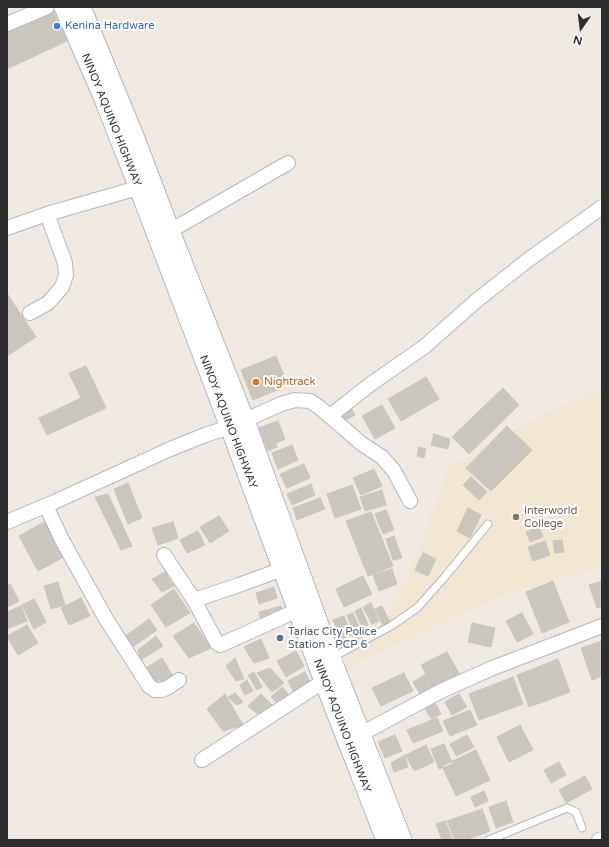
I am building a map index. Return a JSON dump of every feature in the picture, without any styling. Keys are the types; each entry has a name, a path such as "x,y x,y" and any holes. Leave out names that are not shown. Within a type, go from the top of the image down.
{"main road":[{"name":"NINOY AQUINO HIGHWAY","path":"64,7 102,94 146,186 170,231 180,277"},
{"name":"NINOY AQUINO HIGHWAY","path":"81,7 122,105 146,186 290,566 386,840"},
{"name":"NINOY AQUINO HIGHWAY","path":"290,566 298,610 325,668 361,734 402,840"}],"street":[{"path":"7,24 47,7"},
{"path":"170,231 288,163"},
{"path":"7,228 47,214 146,186"},
{"path":"330,416 372,383 424,347 476,301 528,260 602,207"},
{"path":"30,313 48,303 62,287 66,275 65,263 47,214"},
{"path":"7,522 46,506 168,450 237,424 281,404 295,400 310,401 362,444 382,457 394,471 410,501"},
{"path":"46,506 62,540 106,619 149,686 155,690 161,690 179,680"},
{"path":"164,555 194,600 217,643 220,645 298,610"},
{"path":"194,600 239,586 290,566"},
{"path":"361,734 462,681 602,626"},
{"path":"202,760 325,668"}],"lane":[{"path":"325,668 417,608 488,524"},
{"path":"489,840 567,808 576,812 582,828"}],"shaded area":[{"name":"Interworld College","path":"602,389 602,568 513,591 351,665 339,635 390,611 413,568 449,467 553,409"}],"building":[{"path":"52,8 67,41 7,69 7,28"},
{"path":"8,295 36,337 7,356 7,296"},
{"path":"276,356 288,385 253,400 241,370"},
{"path":"86,366 106,408 47,435 39,418 81,398 69,373"},
{"path":"426,377 439,399 401,421 388,399"},
{"path":"503,388 519,405 469,454 452,437"},
{"path":"349,405 355,415 343,422 336,411"},
{"path":"382,405 395,428 375,439 362,416"},
{"path":"278,421 285,439 276,443 277,447 268,451 259,428"},
{"path":"507,426 532,450 491,491 466,468"},
{"path":"434,434 450,439 448,449 431,445"},
{"path":"292,445 298,460 278,469 272,453"},
{"path":"419,447 426,449 424,458 417,456"},
{"path":"304,464 310,478 287,488 280,474"},
{"path":"374,469 382,486 361,495 353,478"},
{"path":"471,477 487,492 479,500 463,485"},
{"path":"128,483 142,518 128,524 114,489"},
{"path":"311,484 315,495 292,505 287,494"},
{"path":"352,485 361,509 335,518 327,494"},
{"path":"382,490 386,505 365,511 360,497"},
{"path":"108,494 132,546 121,550 95,497"},
{"path":"320,498 325,509 297,520 293,508"},
{"path":"468,508 481,515 470,538 457,531"},
{"path":"386,510 394,530 383,534 375,514"},
{"path":"371,512 393,566 368,576 346,521"},
{"path":"219,516 229,531 210,543 200,527"},
{"path":"44,522 64,557 38,571 19,536"},
{"path":"173,522 178,538 158,545 152,528"},
{"path":"539,527 543,537 530,542 526,532"},
{"path":"198,531 205,545 187,553 180,540"},
{"path":"394,536 402,558 393,560 386,539"},
{"path":"562,540 564,552 555,553 553,541"},
{"path":"545,541 550,555 533,561 528,547"},
{"path":"423,553 436,559 428,576 415,570"},
{"path":"392,569 397,584 379,591 373,575"},
{"path":"165,572 174,586 162,592 152,579"},
{"path":"363,576 372,594 344,607 336,589"},
{"path":"553,581 569,622 542,633 526,592"},
{"path":"602,581 602,606 597,608 589,585"},
{"path":"58,582 65,605 51,609 44,586"},
{"path":"10,584 19,601 7,607 7,585"},
{"path":"274,587 277,598 259,604 256,593"},
{"path":"174,589 190,613 166,627 151,605"},
{"path":"81,598 90,616 69,625 61,608"},
{"path":"34,599 46,622 34,629 22,605"},
{"path":"371,603 379,621 372,624 363,607"},
{"path":"21,606 27,621 7,629 7,612"},
{"path":"281,606 284,616 262,622 259,612"},
{"path":"382,606 390,622 383,625 375,609"},
{"path":"361,608 368,625 362,628 355,611"},
{"path":"353,613 361,631 354,633 347,615"},
{"path":"522,613 533,634 517,642 506,621"},
{"path":"344,616 352,635 341,639 333,620"},
{"path":"149,619 157,630 131,648 124,637"},
{"path":"194,623 211,648 189,658 173,636"},
{"path":"472,623 495,628 491,647 468,642"},
{"path":"27,625 38,643 18,655 7,636"},
{"path":"156,636 163,646 141,660 138,650"},
{"path":"261,639 269,658 254,663 244,647"},
{"path":"602,641 602,676 592,680 581,648"},
{"path":"296,651 304,666 286,677 277,661"},
{"path":"447,652 460,675 421,696 413,682 426,674 421,665"},
{"path":"162,658 174,678 163,685 160,680 156,683 146,668"},
{"path":"235,658 244,679 236,681 226,666"},
{"path":"558,659 570,692 529,707 517,675"},
{"path":"270,668 284,683 272,692 257,673"},
{"path":"254,672 262,687 257,690 248,675"},
{"path":"305,672 311,684 294,693 288,681"},
{"path":"404,673 413,691 381,706 372,688"},
{"path":"513,677 523,704 479,720 469,694"},
{"path":"247,680 253,691 245,695 240,685"},
{"path":"282,687 289,695 278,704 271,697"},
{"path":"235,693 243,702 237,705 228,697"},
{"path":"225,694 243,725 223,731 207,709"},
{"path":"261,694 275,708 261,717 248,706"},
{"path":"459,694 467,707 452,715 445,702"},
{"path":"434,701 441,714 431,719 424,707"},
{"path":"470,710 477,725 450,736 443,721"},
{"path":"437,718 443,731 413,743 407,730"},
{"path":"520,725 533,750 509,762 497,737"},
{"path":"395,735 402,751 385,758 378,742"},
{"path":"467,735 474,747 456,756 450,744"},
{"path":"444,744 453,764 439,769 431,749"},
{"path":"426,745 434,762 414,771 406,755"},
{"path":"476,750 490,780 456,796 442,766"},
{"path":"405,755 408,767 394,772 391,763"},
{"path":"559,762 566,775 551,783 544,770"},
{"path":"585,776 592,789 566,803 559,790"},
{"path":"484,791 488,801 475,807 471,797"},
{"path":"506,801 513,822 496,828 489,807"},
{"path":"482,809 490,831 466,840 455,840 447,821"},
{"path":"445,821 453,840 442,840 436,824"}],"place":[{"name":"Kenina Hardware","path":"57,26"},
{"name":"Nightrack","path":"256,382"},
{"name":"Interworld College","path":"516,517"},
{"name":"Tarlac City Police Station - PCP 6","path":"280,638"}]}
